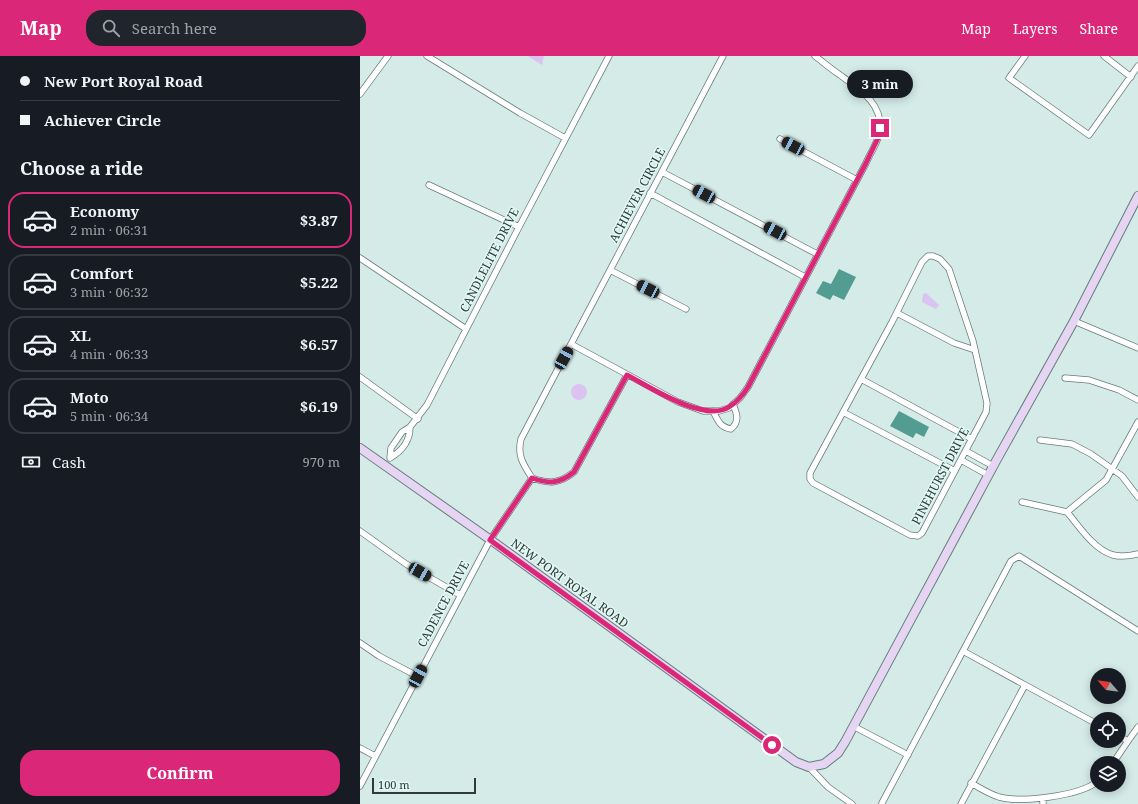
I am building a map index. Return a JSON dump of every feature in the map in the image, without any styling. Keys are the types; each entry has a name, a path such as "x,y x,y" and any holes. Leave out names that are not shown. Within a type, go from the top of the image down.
{"main road":[{"path":"809,767 824,764 834,757 842,748 988,475 1074,321 1138,196"},
{"name":"NEW PORT ROYAL ROAD","path":"360,448 490,540 765,740 796,762 809,767"}],"street":[{"path":"360,94 388,56"},
{"path":"426,56 502,103 565,138"},
{"name":"CANDLELITE DRIVE","path":"385,466 390,458 391,448 402,432 418,419 428,404 609,56"},
{"name":"ACHIEVER CIRCLE","path":"532,478 519,454 520,439 723,56"},
{"path":"571,344 678,402 703,411 719,411 728,408 740,398 748,387 879,136 880,128 877,109 870,98 859,88 815,56"},
{"path":"1025,56 1009,78 1089,134 1138,66"},
{"path":"1104,56 1131,76"},
{"path":"780,139 857,180"},
{"path":"662,172 817,254"},
{"path":"430,185 519,227"},
{"path":"650,193 805,277"},
{"name":"PINEHURST DRIVE","path":"928,256 933,256 940,259 949,269 975,350 987,403 986,412 966,451 922,532 918,536 910,534 813,483 810,479 810,473 897,313 922,262 928,256"},
{"path":"360,258 466,329"},
{"path":"610,270 686,309"},
{"path":"897,313 954,343 975,350"},
{"path":"1074,321 1138,348"},
{"path":"490,540 532,478 551,483 560,481 574,472 627,375"},
{"path":"360,377 418,419"},
{"path":"1065,378 1089,380 1119,390 1138,400"},
{"path":"861,379 972,439"},
{"path":"713,411 724,428 731,429 738,419 732,404"},
{"path":"843,412 955,471"},
{"path":"1067,512 1106,480 1138,422"},
{"name":"CANDLELITE DRIVE","path":"390,458 399,453 410,436 410,427"},
{"path":"1040,440 1072,444 1091,454 1122,476 1138,497"},
{"path":"966,451 993,466"},
{"path":"960,460 988,475"},
{"path":"1022,502 1067,512 1090,540 1112,555 1124,556 1138,554"},
{"path":"360,531 406,564 460,595"},
{"name":"CADENCE DRIVE","path":"360,786 490,540"},
{"path":"882,803 1011,561 1019,556 1138,631"},
{"path":"360,643 379,656 418,676"},
{"path":"963,651 1090,720"},
{"path":"961,804 1025,684"},
{"path":"853,726 908,755"},
{"path":"1118,756 1138,727"},
{"path":"360,748 375,756"},
{"path":"809,767 828,787 852,804"},
{"path":"971,783 998,796 1010,799 1043,801 1090,787"}],"shaded area":[{"path":"528,56 544,56 542,65"},
{"path":"839,269 856,277 844,300 833,295 830,300 816,293 823,281 831,284"},
{"path":"926,293 939,305 936,309 922,302 923,294"},
{"path":"579,384 586,389 587,392 582,399 579,400 572,395 571,392 576,385"},
{"path":"899,411 929,427 924,437 916,433 913,438 890,426"}],"route":[{"path":"772,745 490,540 532,478 551,483 560,481 574,472 627,375 678,402 703,411 719,411 728,408 740,398 748,387 875,146 880,128"}]}
